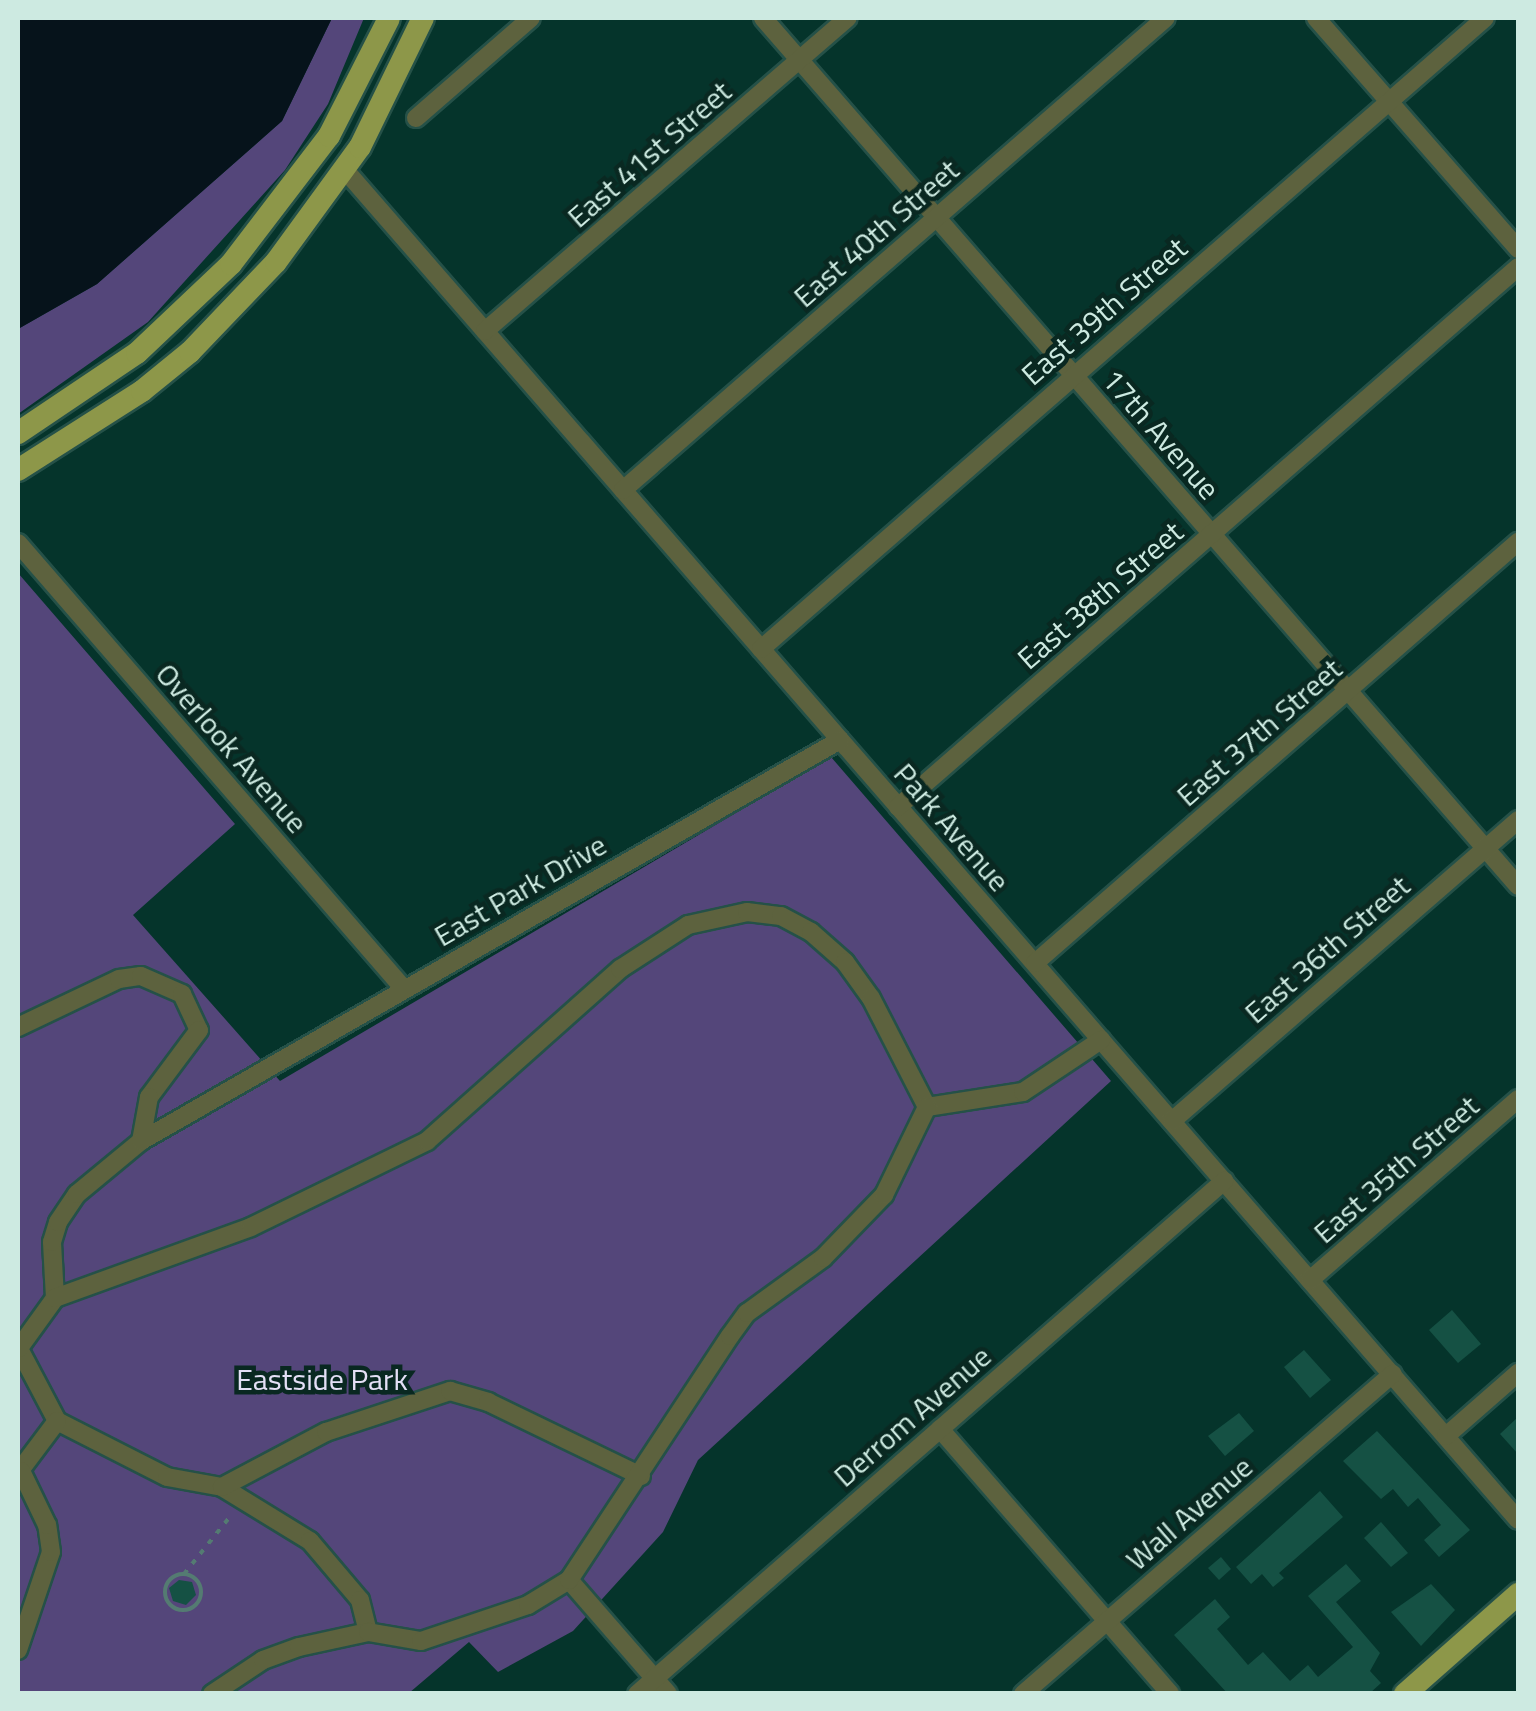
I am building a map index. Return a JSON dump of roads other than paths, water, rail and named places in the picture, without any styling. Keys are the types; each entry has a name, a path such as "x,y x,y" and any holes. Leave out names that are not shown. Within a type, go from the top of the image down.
{"main road":[{"path":"18,433 137,353 232,264 329,136 389,18"},
{"path":"18,470 114,412 190,352 276,262 345,170 423,18"},
{"path":"1405,1694 1518,1594"}],"street":[{"path":"416,118 531,18"},
{"name":"17th Avenue","path":"763,18 1518,886"},
{"name":"East 41st Street","path":"485,332 848,18"},
{"name":"East 40th Street","path":"622,490 1166,18"},
{"path":"1316,18 1518,249"},
{"name":"East 39th Street","path":"761,648 1485,18"},
{"name":"Park Avenue","path":"345,170 1518,1520"},
{"name":"East 38th Street","path":"898,807 1518,267"},
{"name":"East 37th Street","path":"1034,964 1518,542"},
{"name":"Overlook Avenue","path":"18,543 404,989"},
{"name":"East Park Drive","path":"55,1298 52,1242 58,1222 77,1194 141,1140 230,1093 840,740"},
{"name":"East 36th Street","path":"1172,1120 1518,820"},
{"path":"368,1632 360,1600 310,1541 222,1487 167,1477 57,1421 18,1347 55,1298 251,1227 427,1142 643,951 711,919 780,916 811,932 846,962 871,998 927,1107"},
{"path":"18,1027 119,979 141,976 182,994 198,1030 149,1097 141,1140"},
{"path":"927,1107 1023,1092 1102,1040"},
{"name":"East 35th Street","path":"1310,1280 1518,1099"},
{"path":"212,1694 263,1660 368,1632 421,1640 528,1605 569,1580 642,1476 747,1313 823,1258 884,1195 927,1107"},
{"name":"Derrom Avenue","path":"637,1694 1224,1181"},
{"path":"1446,1436 1518,1373"},
{"name":"Wall Avenue","path":"1022,1694 1393,1374"},
{"path":"222,1487 326,1432 422,1395 450,1392 488,1402 642,1476"},
{"path":"18,1650 51,1552 48,1525 19,1472 57,1421"},
{"path":"940,1429 1170,1694"},
{"path":"569,1580 668,1694"}],"park label":[{"name":"Eastside Park","path":"322,1379"}]}
